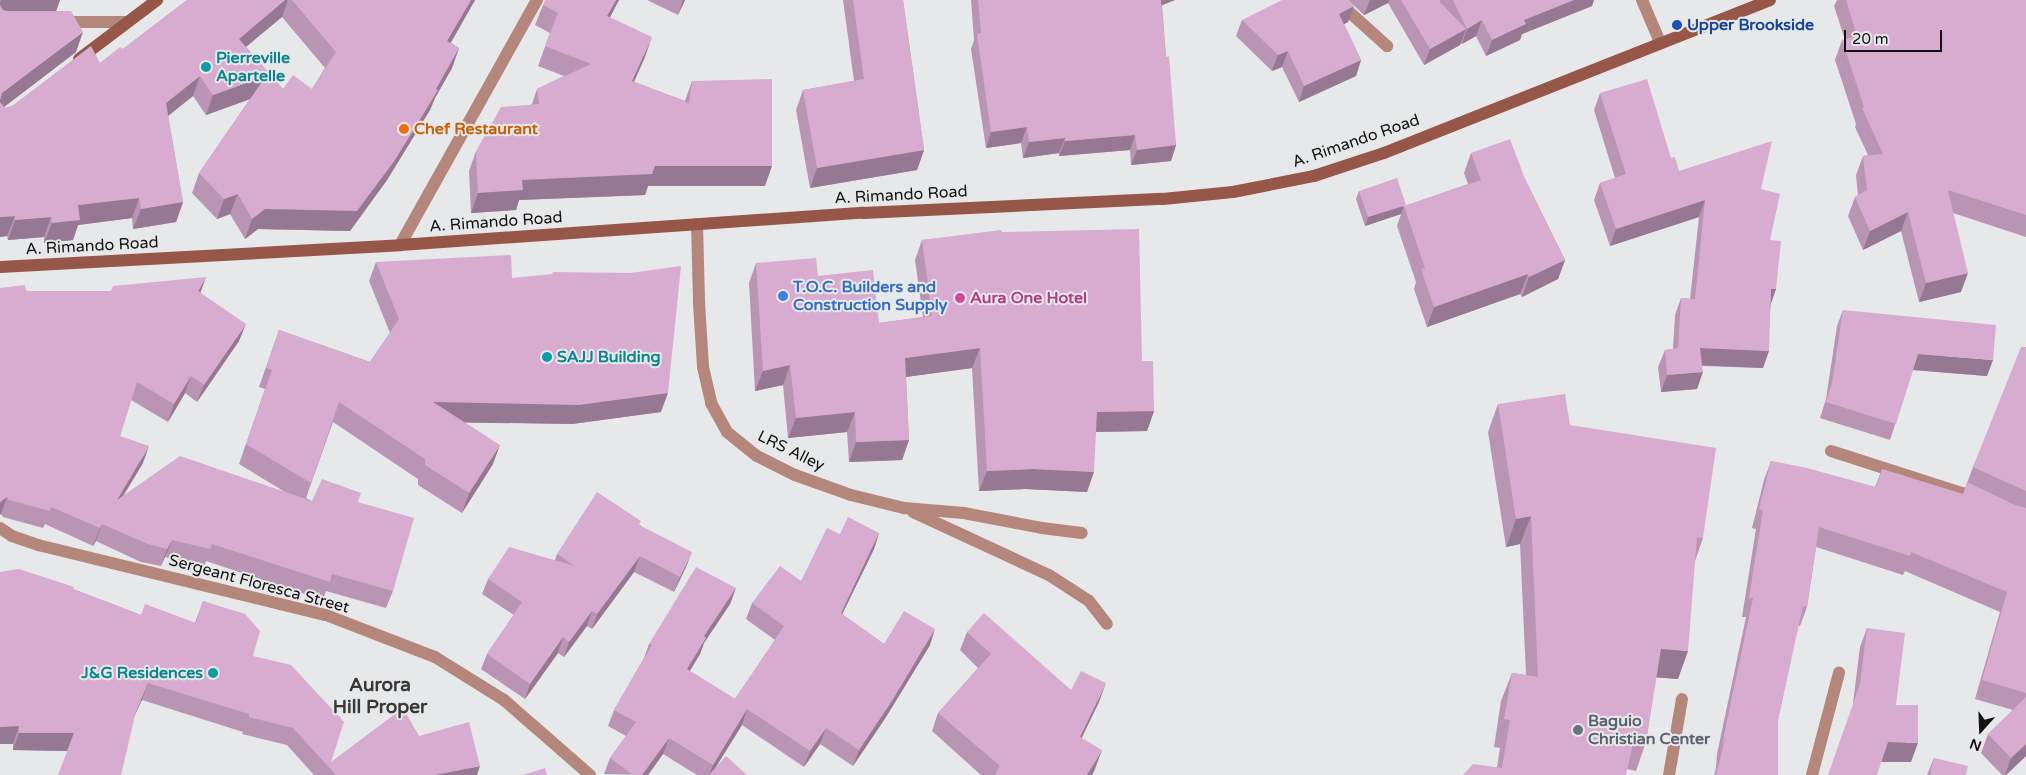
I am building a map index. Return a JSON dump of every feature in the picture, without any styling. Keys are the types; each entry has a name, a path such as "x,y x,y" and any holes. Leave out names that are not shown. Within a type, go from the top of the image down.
{"main road":[{"path":"67,68 157,0"},
{"name":"A. Rimando Road","path":"0,267 400,245 863,213 1163,199 1233,192 1314,176 1384,153 1770,0"}],"street":[{"path":"400,245 538,0"},
{"path":"1336,0 1388,46"},
{"path":"1642,0 1660,42"},
{"path":"49,23 127,22"},
{"name":"LRS Alley","path":"697,224 703,367 711,403 727,432 757,456 795,475 851,495 904,508 964,512 1042,528 1082,533"},
{"path":"1831,451 1962,493 1986,505"},
{"name":"LRS Alley","path":"904,508 1049,575 1088,601 1107,624"},
{"name":"Sergeant Floresca Street","path":"0,528 12,536 38,545 326,614 435,658 504,700 590,775"},
{"path":"1812,775 1839,672"},
{"path":"1669,775 1682,699"}],"building":[{"path":"187,0 285,0 239,39 283,89 293,75 312,89 336,52 292,0 471,0 447,41 459,48 436,89 438,90 395,160 357,211 265,209 252,219 238,194 224,199 199,173 266,76 213,95 200,76 166,103 183,202 141,209 139,198 78,205 80,220 52,223 51,217 15,220 15,216 0,217 0,102 5,108 12,106 91,46 100,63 120,47 123,49"},
{"path":"545,0 616,0 607,16 652,37 632,81 689,103 692,81 772,79 772,166 655,166 652,174 522,180 523,190 478,193 476,151 501,107 539,104 537,89 591,64 545,46 558,13 543,5"},
{"path":"853,0 903,0 924,150 817,168 803,90 864,79"},
{"path":"978,0 1161,0 1166,57 1169,56 1176,145 1137,150 1135,135 1065,141 1065,138 1029,142 1027,127 991,132 977,34 981,33"},
{"path":"1282,0 1348,0 1354,6 1339,14 1361,60 1304,86 1288,51 1278,55 1242,20"},
{"path":"1401,0 1438,0 1466,29 1430,49"},
{"path":"1453,0 1574,0 1524,20 1526,24 1492,40 1482,20 1467,29"},
{"path":"1846,0 2026,0 2026,215 1948,190 1968,273 1926,283 1908,212 1870,231 1855,197 1867,190 1863,156 1883,154 1862,108 1864,107 1842,40 1857,36"},
{"path":"0,5 3,10 7,11 71,11 83,32 2,93 0,100"},
{"path":"1647,79 1671,158 1675,157 1679,171 1772,141 1761,189 1780,194 1770,240 1781,241 1776,289 1771,289 1769,351 1700,348 1703,372 1667,375 1665,350 1678,348 1681,298 1695,299 1705,200 1616,229 1600,183 1626,174 1600,93"},
{"path":"1510,139 1525,179 1565,260 1529,277 1528,274 1434,307 1421,269 1425,268 1404,206 1481,180 1471,153"},
{"path":"1397,178 1406,205 1368,217 1359,191"},
{"path":"1139,229 1142,361 1153,361 1154,411 1097,412 1094,472 1033,469 987,471 980,348 905,358 909,440 856,442 855,412 796,418 790,365 763,371 756,263 816,258 818,276 873,270 879,323 932,316 922,240 1001,230 1002,232"},
{"path":"511,255 512,278 552,274 553,272 630,273 681,266 668,393 579,405 433,402 500,445 469,493 425,465 425,459 339,402 311,483 246,444 272,370 266,368 279,330 370,362 399,319 376,262"},
{"path":"206,277 198,291 246,324 204,385 191,376 174,404 137,382 120,436 149,446 117,500 180,456 312,501 322,479 361,493 358,502 414,518 393,591 332,574 330,582 212,544 210,549 172,540 167,549 148,544 102,524 100,528 51,507 50,511 9,500 7,497 0,502 0,288 25,285 26,291 111,291 113,286"},
{"path":"1843,310 1996,325 1993,360 1918,354 1896,424 1826,402 1832,383"},
{"path":"2021,347 2026,347 2026,491 1973,467"},
{"path":"1565,394 1570,425 1716,448 1703,538 1697,537 1688,651 1661,649 1646,742 1634,740 1626,775 1463,775 1473,764 1502,768 1510,720 1504,719 1512,673 1538,677 1531,516 1516,519 1498,404"},
{"path":"1771,461 1807,468 1876,487 1882,469 1963,494 1967,482 2015,505 2026,508 2026,693 1982,680 2007,592 1911,552 1910,556 1819,527 1807,607 1803,606 1778,720 1778,775 1716,775 1753,598 1749,598 1763,510 1759,509"},
{"path":"597,492 641,521 639,525 692,552 680,577 640,556 597,614 592,611 569,642 563,637 530,684 487,654 522,602 488,579 509,547 575,566 557,554"},
{"path":"848,517 879,533 841,613 884,644 904,611 935,629 892,701 859,750 826,728 810,751 747,709 713,765 669,738 642,775 633,775 610,758 636,722 614,710 652,645 649,644 696,567 736,588 704,636 706,638 687,669 735,699 784,626 752,603 780,566 801,581 827,528 840,534"},
{"path":"19,569 74,587 73,589 141,615 145,604 196,623 203,601 245,614 260,631 253,656 291,665 344,722 331,762 403,708 419,736 469,722 480,766 435,775 336,775 293,728 249,717 249,714 148,683 136,711 121,775 58,775 74,733 19,733 19,726 0,727 0,572"},
{"path":"984,613 1071,690 1081,671 1106,683 1080,737 1102,750 1087,775 995,775 1000,766 938,713 991,654 967,632"},
{"path":"1867,628 1905,633 1896,705 1918,705 1918,743 1888,742 1877,775 1828,775 1860,684"},
{"path":"2026,697 2026,744 2011,758 1988,734"},
{"path":"726,756 747,775 709,775"},
{"path":"1934,758 1968,766 1966,775 1930,775"},
{"path":"545,768 547,775 523,775"}],"place":[{"name":"Upper Brookside","path":"1677,25"},
{"name":"Pierreville Apartelle","path":"206,67"},
{"name":"Chef Restaurant","path":"404,129"},
{"name":"T.O.C. Builders and Construction Supply","path":"783,296"},
{"name":"Aura One Hotel","path":"960,298"},
{"name":"SAJJ Building","path":"547,357"},
{"name":"J&G Residences","path":"213,673"},
{"name":"Baguio Christian Center","path":"1578,730"}],"district":[{"name":"Aurora Hill Proper","path":"380,697"}]}
